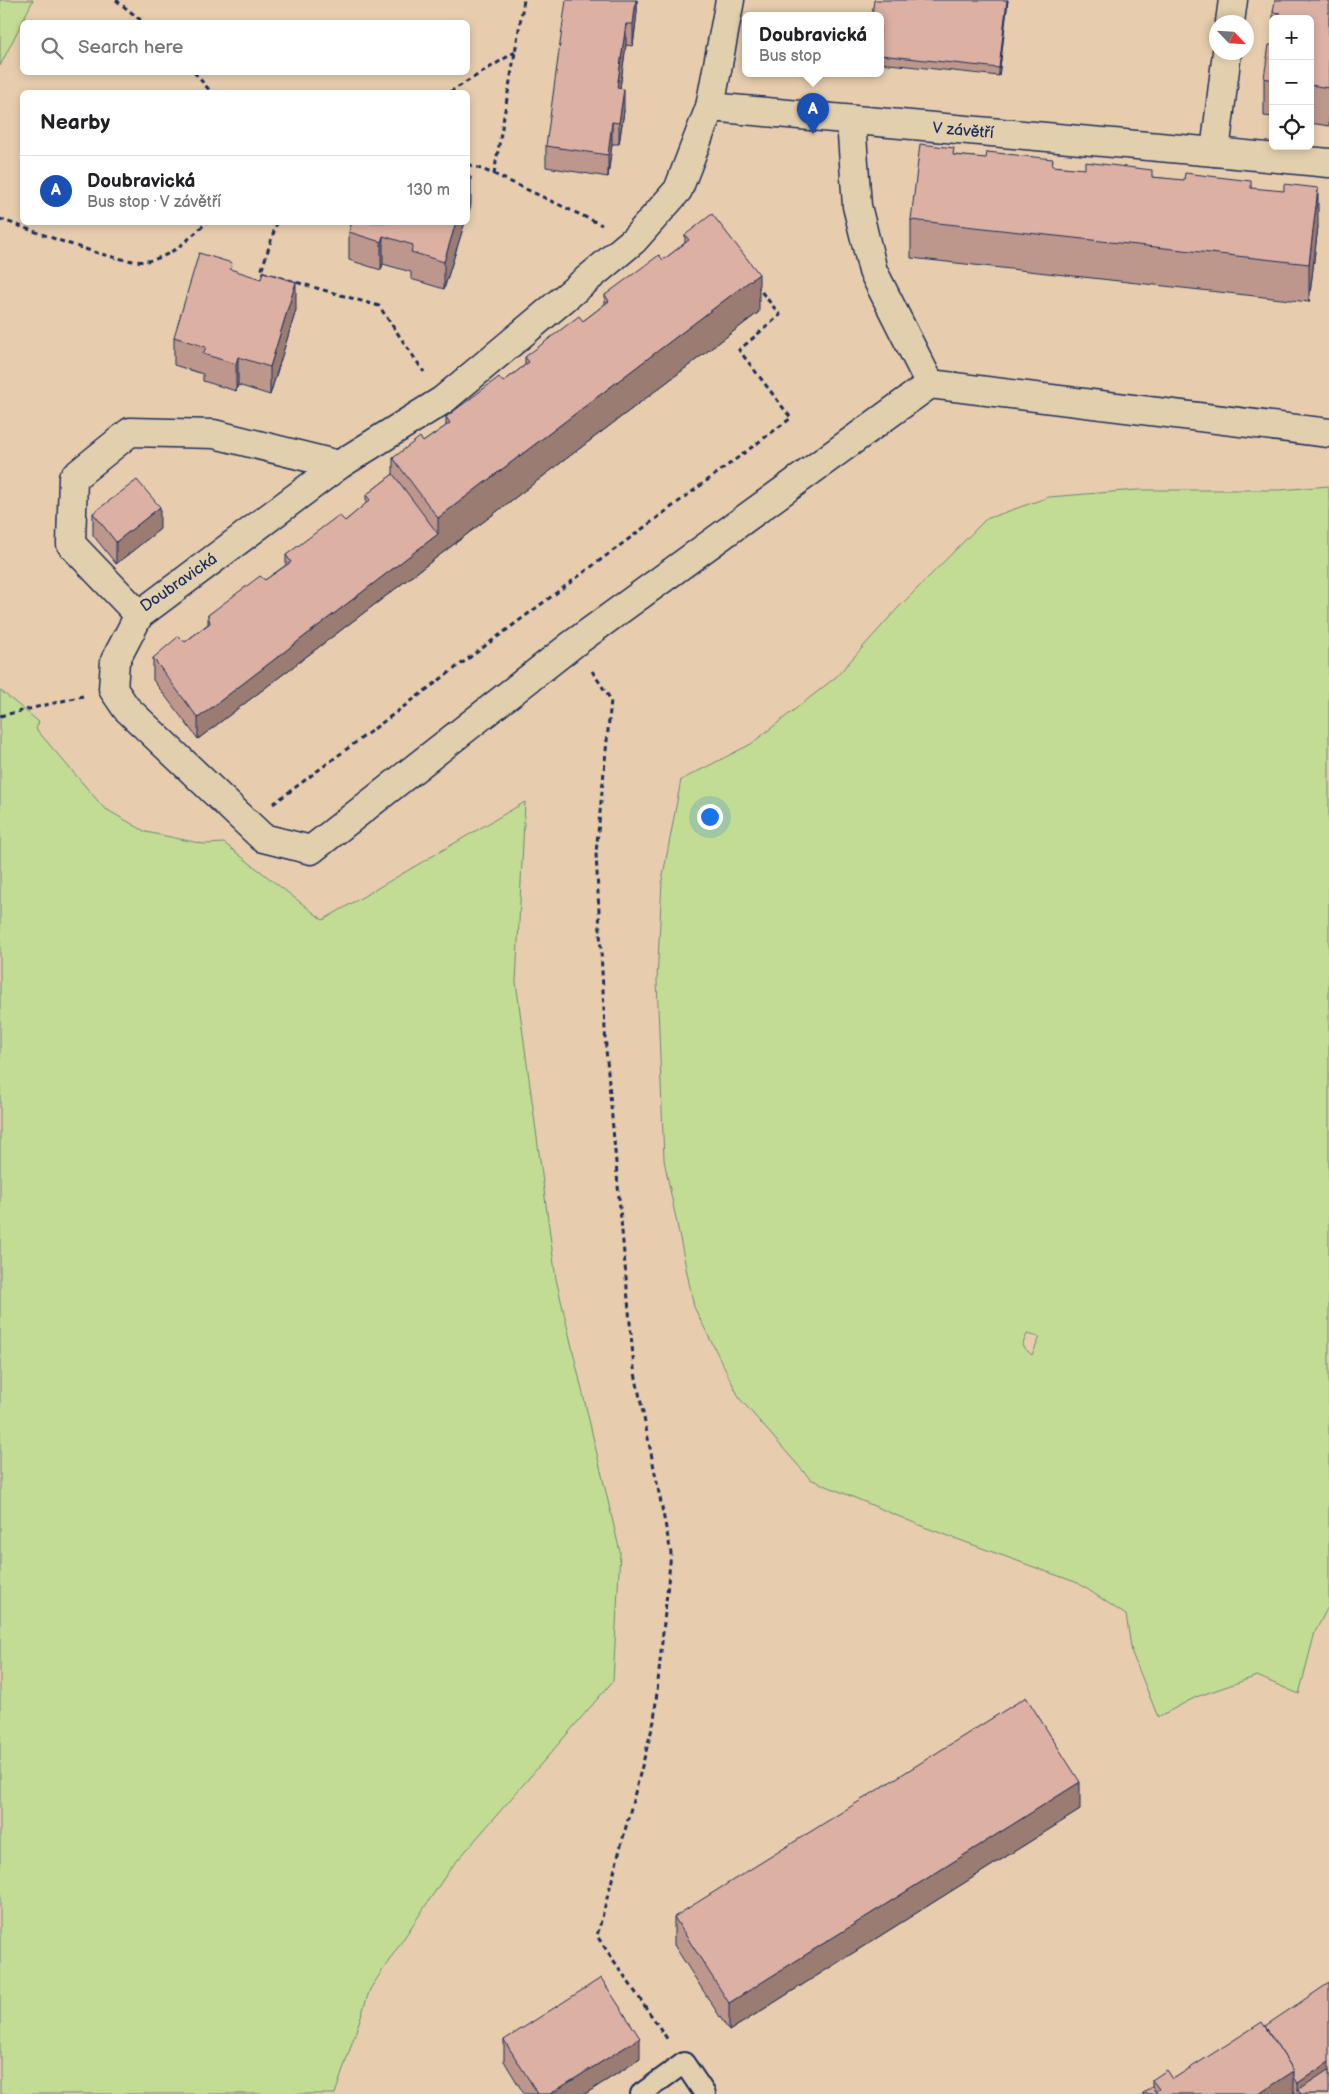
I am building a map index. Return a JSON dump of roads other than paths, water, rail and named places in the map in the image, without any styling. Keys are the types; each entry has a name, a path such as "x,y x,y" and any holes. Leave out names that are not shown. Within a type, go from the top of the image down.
{"street":[{"name":"Doubravická","path":"338,465 214,434 130,432 73,478 71,544 139,615 338,465 443,400 634,240 678,190 710,108 730,0"},
{"path":"1231,15 1233,0"},
{"path":"1215,152 1225,60"},
{"name":"V závětří","path":"710,108 1329,163"},
{"path":"851,121 857,206 873,271 930,384"},
{"path":"139,615 115,661 113,689 126,708 263,838 311,850 573,644 930,384 1329,433"}],"lane":[{"path":"641,2094 684,2063 705,2094"}],"place":[{"name":"Doubravická","path":"813,134"}]}
